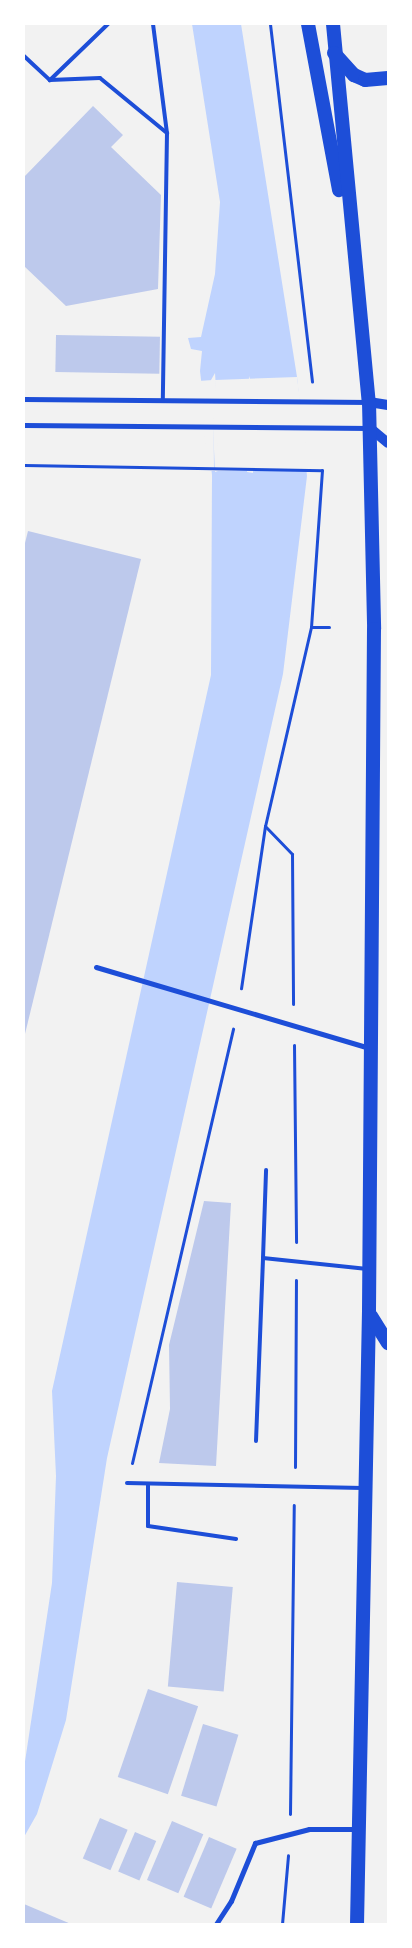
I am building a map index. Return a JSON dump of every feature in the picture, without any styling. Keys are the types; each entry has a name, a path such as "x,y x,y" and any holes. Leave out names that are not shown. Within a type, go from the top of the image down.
{"highway":[{"path":"308,24 358,292"},
{"path":"333,24 334,53 369,402 374,629 369,1311 357,1924"},
{"path":"334,53 359,78 388,78"},
{"path":"369,1311 374,1326 388,1343"}],"main road":[{"path":"369,402 388,405"},
{"path":"370,428 388,443"}],"street":[{"path":"24,399 369,402"},
{"path":"24,425 370,428"},
{"path":"96,967 238,1007 371,1048"},
{"path":"216,1924 231,1901 255,1843 290,1833 359,1829"}],"lane":[{"path":"50,80 108,24"},
{"path":"153,24 167,133 165,400"},
{"path":"24,56 50,80 100,78 167,133"},
{"path":"256,1441 266,1170"},
{"path":"263,1258 369,1269"},
{"path":"127,1484 365,1488"},
{"path":"148,1484 148,1526 236,1539"}],"path":[{"path":"270,24 312,386"},
{"path":"24,465 322,470 311,627 265,826 238,1007 127,1484"},
{"path":"311,627 329,628"},
{"path":"265,826 292,854 296,1261 294,1487 290,1833 282,1924"}],"water":[{"path":"192,24 241,24 297,377 307,476 283,674 107,1458 66,1720 37,1814 24,1837 24,1768 52,1583 56,1476 52,1391 211,675 212,475 200,371 202,351 191,349 188,338 201,337 215,274 220,202","holes":["215,373 221,470 215,472 211,380","249,376 251,382 253,473 247,472"]}],"pier":[{"path":"297,377 309,471 209,471 198,381 213,380 214,469 218,469 215,380"}],"building":[{"path":"93,106 123,135 111,147 161,195 158,289 66,306 24,266 24,177"},
{"path":"56,335 160,337 159,374 55,372"},
{"path":"28,531 141,559 24,1038 24,547"},
{"path":"204,1201 231,1203 216,1466 159,1463 170,1409 169,1345"},
{"path":"177,1582 233,1587 224,1691 168,1687"},
{"path":"148,1689 198,1706 168,1794 118,1777"},
{"path":"203,1724 238,1735 216,1807 181,1796"},
{"path":"100,1818 128,1830 110,1870 83,1859"},
{"path":"172,1821 203,1834 178,1893 147,1880"},
{"path":"135,1832 156,1841 139,1881 118,1872"},
{"path":"209,1837 237,1849 211,1909 184,1897"},
{"path":"24,1904 71,1924 24,1924"}]}
